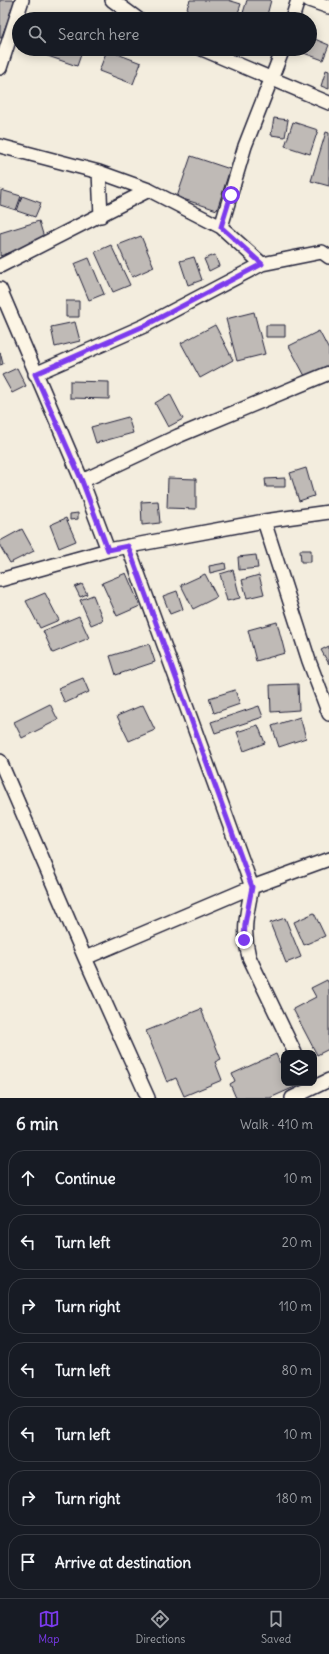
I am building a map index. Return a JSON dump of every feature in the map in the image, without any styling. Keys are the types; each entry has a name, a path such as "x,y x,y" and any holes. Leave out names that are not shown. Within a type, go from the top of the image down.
{"street":[{"path":"18,12 22,0"},
{"path":"112,0 128,12"},
{"path":"294,12 298,0"},
{"path":"308,0 329,7"},
{"path":"0,68 12,31"},
{"path":"219,56 329,103"},
{"path":"221,227 245,146 280,56"},
{"path":"0,146 99,172 150,190 221,227 262,264"},
{"path":"99,172 101,216"},
{"path":"0,266 150,190"},
{"path":"35,374 144,326 262,264 322,252 329,257"},
{"path":"0,288 35,374 82,481 108,550"},
{"path":"82,481 178,436 329,373"},
{"path":"0,580 108,550 264,521 329,512"},
{"path":"264,521 325,692 329,714"},
{"path":"128,546 252,887 245,924 246,946 249,957 294,1050"},
{"path":"0,761 85,958 148,1098"},
{"path":"85,958 252,887 329,859"},
{"path":"317,1084 329,1080"},
{"path":"292,1098 311,1086"}],"building":[{"path":"0,0 16,0 1,38 0,38"},
{"path":"190,0 228,0 241,4 238,12 186,12"},
{"path":"247,0 271,0 268,12 243,12"},
{"path":"317,40 329,45 323,60 312,56 317,56"},
{"path":"48,56 81,56 77,66"},
{"path":"105,56 123,56 141,63 133,84 99,71"},
{"path":"326,70 329,71 329,89 321,86"},
{"path":"274,118 288,120 285,137 271,135"},
{"path":"293,122 318,130 310,154 285,146"},
{"path":"326,132 329,133 329,186 311,181"},
{"path":"191,156 230,169 217,210 177,197"},
{"path":"1,190 21,196 16,210 0,205"},
{"path":"22,196 41,203 35,217 17,211"},
{"path":"39,221 45,241 0,256 0,233"},
{"path":"141,236 154,267 132,277 118,245"},
{"path":"111,245 130,285 113,292 95,252"},
{"path":"215,255 219,266 209,271 204,259"},
{"path":"194,257 202,280 188,285 180,261"},
{"path":"89,258 104,294 89,300 74,264"},
{"path":"66,301 79,301 79,317 66,317"},
{"path":"254,312 265,354 237,361 226,319"},
{"path":"75,322 80,341 55,347 51,327"},
{"path":"215,325 233,360 200,378 181,343"},
{"path":"266,325 285,325 285,337 266,337"},
{"path":"319,331 329,350 329,366 306,378 289,346"},
{"path":"0,352 3,364 0,365"},
{"path":"17,368 26,386 12,393 2,375"},
{"path":"70,381 109,382 109,399 70,398"},
{"path":"170,394 183,419 168,427 155,403"},
{"path":"128,417 133,433 96,443 91,427"},
{"path":"306,468 314,496 299,501 290,473"},
{"path":"168,478 196,479 196,509 167,508"},
{"path":"285,478 285,487 266,487 265,479"},
{"path":"158,501 160,523 142,525 141,502"},
{"path":"78,513 78,519 70,520 70,514"},
{"path":"66,518 76,541 59,548 50,525"},
{"path":"22,529 34,551 10,563 0,546 0,541"},
{"path":"300,550 311,550 311,562 301,562"},
{"path":"256,555 258,568 239,570 238,557"},
{"path":"225,563 226,569 210,573 209,566"},
{"path":"233,570 240,598 227,601 220,574"},
{"path":"126,573 140,606 117,616 102,583"},
{"path":"205,574 217,597 193,609 181,585"},
{"path":"259,575 264,594 247,598 242,580"},
{"path":"82,584 87,594 80,597 75,587"},
{"path":"177,591 183,609 170,614 163,596"},
{"path":"45,593 59,620 40,628 26,601"},
{"path":"93,595 103,620 91,625 80,600"},
{"path":"79,616 89,638 53,653 43,631"},
{"path":"277,622 285,653 256,661 248,630"},
{"path":"149,644 155,662 116,675 110,656"},
{"path":"329,646 329,664 321,650"},
{"path":"83,678 89,692 65,703 58,688"},
{"path":"298,684 299,710 271,712 270,685"},
{"path":"235,690 240,704 214,713 209,698"},
{"path":"50,704 58,720 22,738 14,722"},
{"path":"143,705 155,730 129,741 117,716"},
{"path":"259,706 263,717 215,733 211,722"},
{"path":"300,717 306,738 279,747 272,726"},
{"path":"258,725 265,743 244,751 237,732"},
{"path":"314,913 325,936 304,945 294,922"},
{"path":"285,918 301,957 286,963 270,923"},
{"path":"327,980 329,984 329,1049 317,1055 317,1050 314,1050 293,1009 316,997 311,988"},
{"path":"201,1009 221,1059 215,1062 222,1080 184,1096 176,1078 167,1082 146,1031"},
{"path":"276,1054 281,1062 281,1086 297,1086 270,1098 236,1098 230,1084 235,1081 232,1074"}],"route":[{"path":"231,195 221,227 262,264 144,326 35,374 82,481 108,550 128,546 252,887 245,924 244,940"}]}
